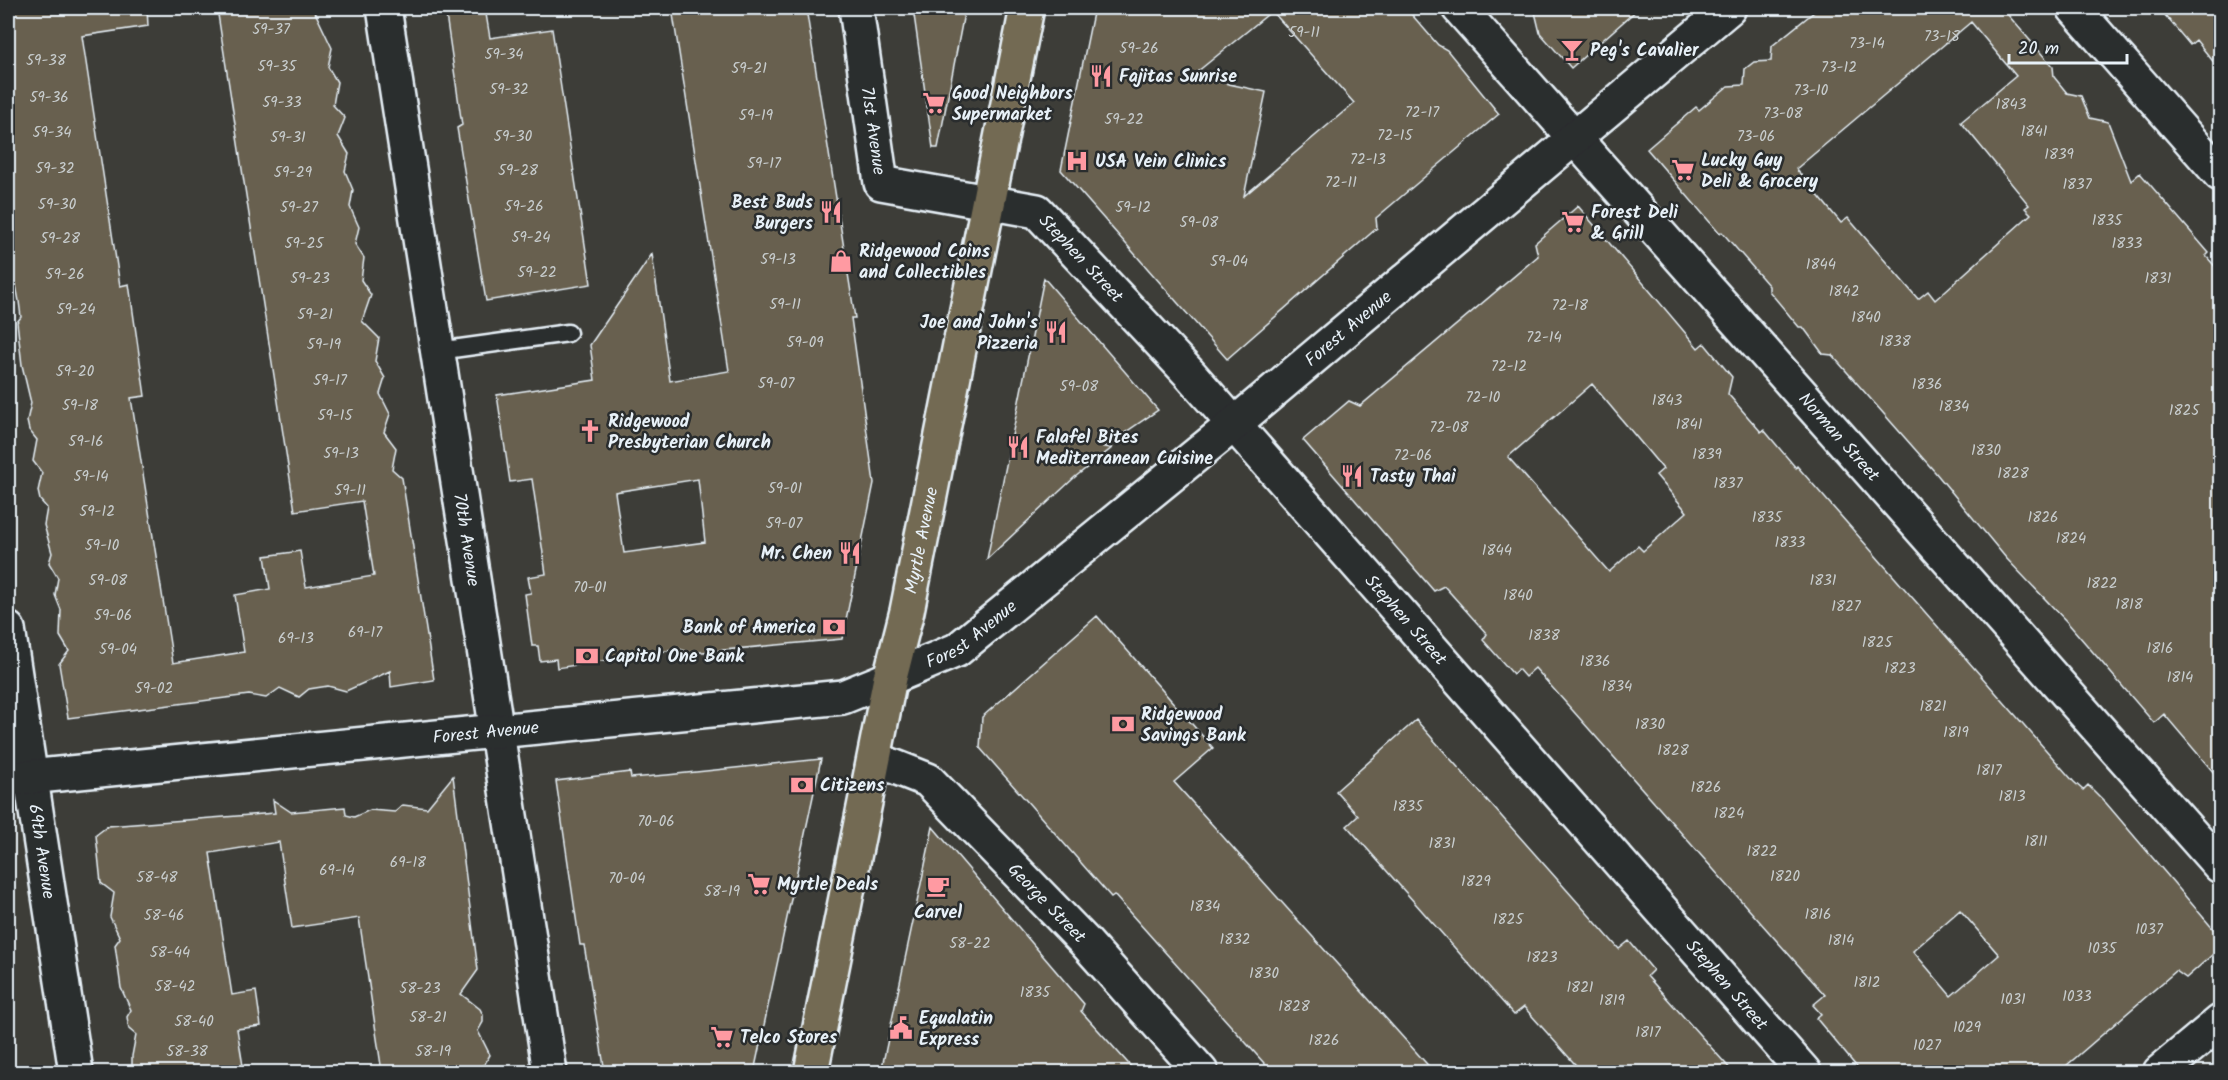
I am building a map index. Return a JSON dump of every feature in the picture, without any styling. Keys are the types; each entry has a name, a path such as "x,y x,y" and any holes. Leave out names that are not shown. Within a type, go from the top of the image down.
{"main road":[{"name":"Myrtle Avenue","path":"811,1072 890,678 907,611 1027,8"}],"street":[{"name":"70th Avenue","path":"384,8 550,1072"},
{"name":"71st Avenue","path":"856,8 881,183 988,202"},
{"name":"Norman Street","path":"1460,8 2220,866"},
{"name":"Forest Avenue","path":"19,778 843,697 957,650 1233,425 1729,8"},
{"path":"2074,8 2220,174"},
{"name":"Stephen Street","path":"988,202 1037,211 1189,373 1804,1072"},
{"name":"69th Avenue","path":"8,630 19,778 76,1072"},
{"name":"George Street","path":"875,759 928,780 1086,943 1201,1072"},
{"path":"2160,1072 2220,1022"}],"lane":[{"path":"438,351 568,333"}],"building":[{"path":"8,8 147,8 148,26 82,36 120,286 129,284 145,396 131,398 173,663 244,652 235,595 270,589 265,556 300,551 306,587 374,576 362,501 295,511 217,8 313,8 332,48 328,67 337,82 333,105 345,118 338,136 349,154 345,171 353,190 350,207 359,227 355,244 364,258 361,280 371,295 362,321 379,338 375,361 385,378 380,394 390,414 384,432 396,448 392,469 402,478 434,680 391,687 390,671 346,691 328,686 309,689 299,697 280,688 266,698 249,695 68,718 59,664 69,651 60,636 61,610 55,595 58,578 49,563 52,553 44,525 47,508 40,500 38,491 42,473 33,461 37,440 29,430 27,421 31,403 22,365 17,322 21,317 16,285 11,279 13,266 8,245"},
{"path":"445,8 485,8 490,38 552,29 591,284 486,301 457,128 462,125"},
{"path":"672,8 806,8 855,318 851,318 874,483 842,639 692,653 679,649 557,668 556,659 540,661 538,646 532,646 525,594 531,593 528,577 546,574 532,479 510,482 497,395 595,380 590,345 652,254 670,381 729,371","holes":["698,479 705,542 624,553 615,492"]},
{"path":"913,8 965,8 938,148 933,148"},
{"path":"1094,8 1406,8 1438,45 1447,50 1499,114 1376,218 1377,228 1227,359 1061,170","holes":["1272,11 1354,103 1244,196 1266,92 1192,76"]},
{"path":"1534,8 1639,8 1571,68 1540,33"},
{"path":"1819,8 2002,8 2053,67 2054,77 2067,93 2081,96 2090,118 2108,122 2131,181 2140,173 2209,253 2206,256 2220,272 2220,780 2164,714 2154,723 2067,622 2006,558 1935,472 1832,355 1823,354 1803,327 1799,327 1769,291 1769,286 1722,232 1720,234 1647,149 1696,107 1699,110 1728,86 1744,85 1745,69 1754,62 1771,61 1772,46","holes":["1971,22 2016,76 1961,122 2029,205 2025,208 2031,214 1935,300 1928,291 1918,299 1848,218 1841,223 1796,169"]},
{"path":"2159,8 2220,8 2220,70 2196,40 2190,45"},
{"path":"1578,206 1698,348 1704,343 1732,377 1728,394 1761,432 1764,430 1796,468 1797,466 2074,782 2083,790 2088,785 2106,803 2220,937 2220,948 2186,978 2176,971 2059,1072 1861,1072 1816,1018 1821,1014 1813,1005 1825,995 1535,668 1525,677 1518,669 1513,674 1483,640 1487,634 1444,586 1434,591 1303,440 1349,401 1360,406 1538,256 1535,243","holes":["1592,384 1663,469 1656,475 1687,512 1643,551 1638,546 1609,572 1508,457","1960,910 1999,955 1951,996 1913,951"]},
{"path":"1044,278 1158,410 1104,447 1112,448 1075,477 987,559"},
{"path":"1097,616 1213,748 1174,782 1434,1072 1272,1072 1114,895 1111,897 980,748 982,717"},
{"path":"1416,720 1619,949 1629,941 1653,970 1647,976 1733,1072 1582,1072 1524,1007 1514,1015 1347,826 1358,816 1336,791"},
{"path":"821,759 754,1072 605,1072 584,945 580,945 556,781 630,772 631,778"},
{"path":"453,776 478,970 461,994 480,1009 483,1015 483,1022 478,1031 490,1055 480,1072 382,1072 359,918 292,928 279,842 210,853 232,995 256,991 261,1026 237,1029 244,1072 132,1072 136,1035 129,1029 127,1017 131,1010 121,988 115,945 120,938 110,917 114,893 101,883 96,835 108,826 275,813 273,800 291,812 345,807 346,815 354,817 370,810 395,812 403,805 427,808"},
{"path":"933,827 1084,1004 1081,1011 1136,1072 881,1072"}],"place":[{"name":"Peg's Cavalier","path":"1572,50"},
{"name":"Fajitas Sunrise","path":"1101,76"},
{"name":"Good Neighbors Supermarket","path":"934,103"},
{"name":"USA Vein Clinics","path":"1077,161"},
{"name":"Lucky Guy Deli & Grocery","path":"1683,170"},
{"name":"Best Buds Burgers","path":"831,212"},
{"name":"Forest Deli & Grill","path":"1573,222"},
{"name":"Ridgewood Coins and Collectibles","path":"841,261"},
{"name":"Joe and John's Pizzeria","path":"1056,332"},
{"name":"Ridgewood Presbyterian Church","path":"590,431"},
{"name":"Falafel Bites Mediterranean Cuisine","path":"1018,447"},
{"name":"Tasty Thai","path":"1352,476"},
{"name":"Mr. Chen","path":"850,553"},
{"name":"Bank of America","path":"834,627"},
{"name":"Capitol One Bank","path":"587,656"},
{"name":"Ridgewood Savings Bank","path":"1123,724"},
{"name":"Citizens","path":"802,785"},
{"name":"Myrtle Deals","path":"759,884"},
{"name":"Carvel","path":"938,886"},
{"name":"Equalatin Express","path":"901,1028"},
{"name":"Telco Stores","path":"722,1037"}]}
